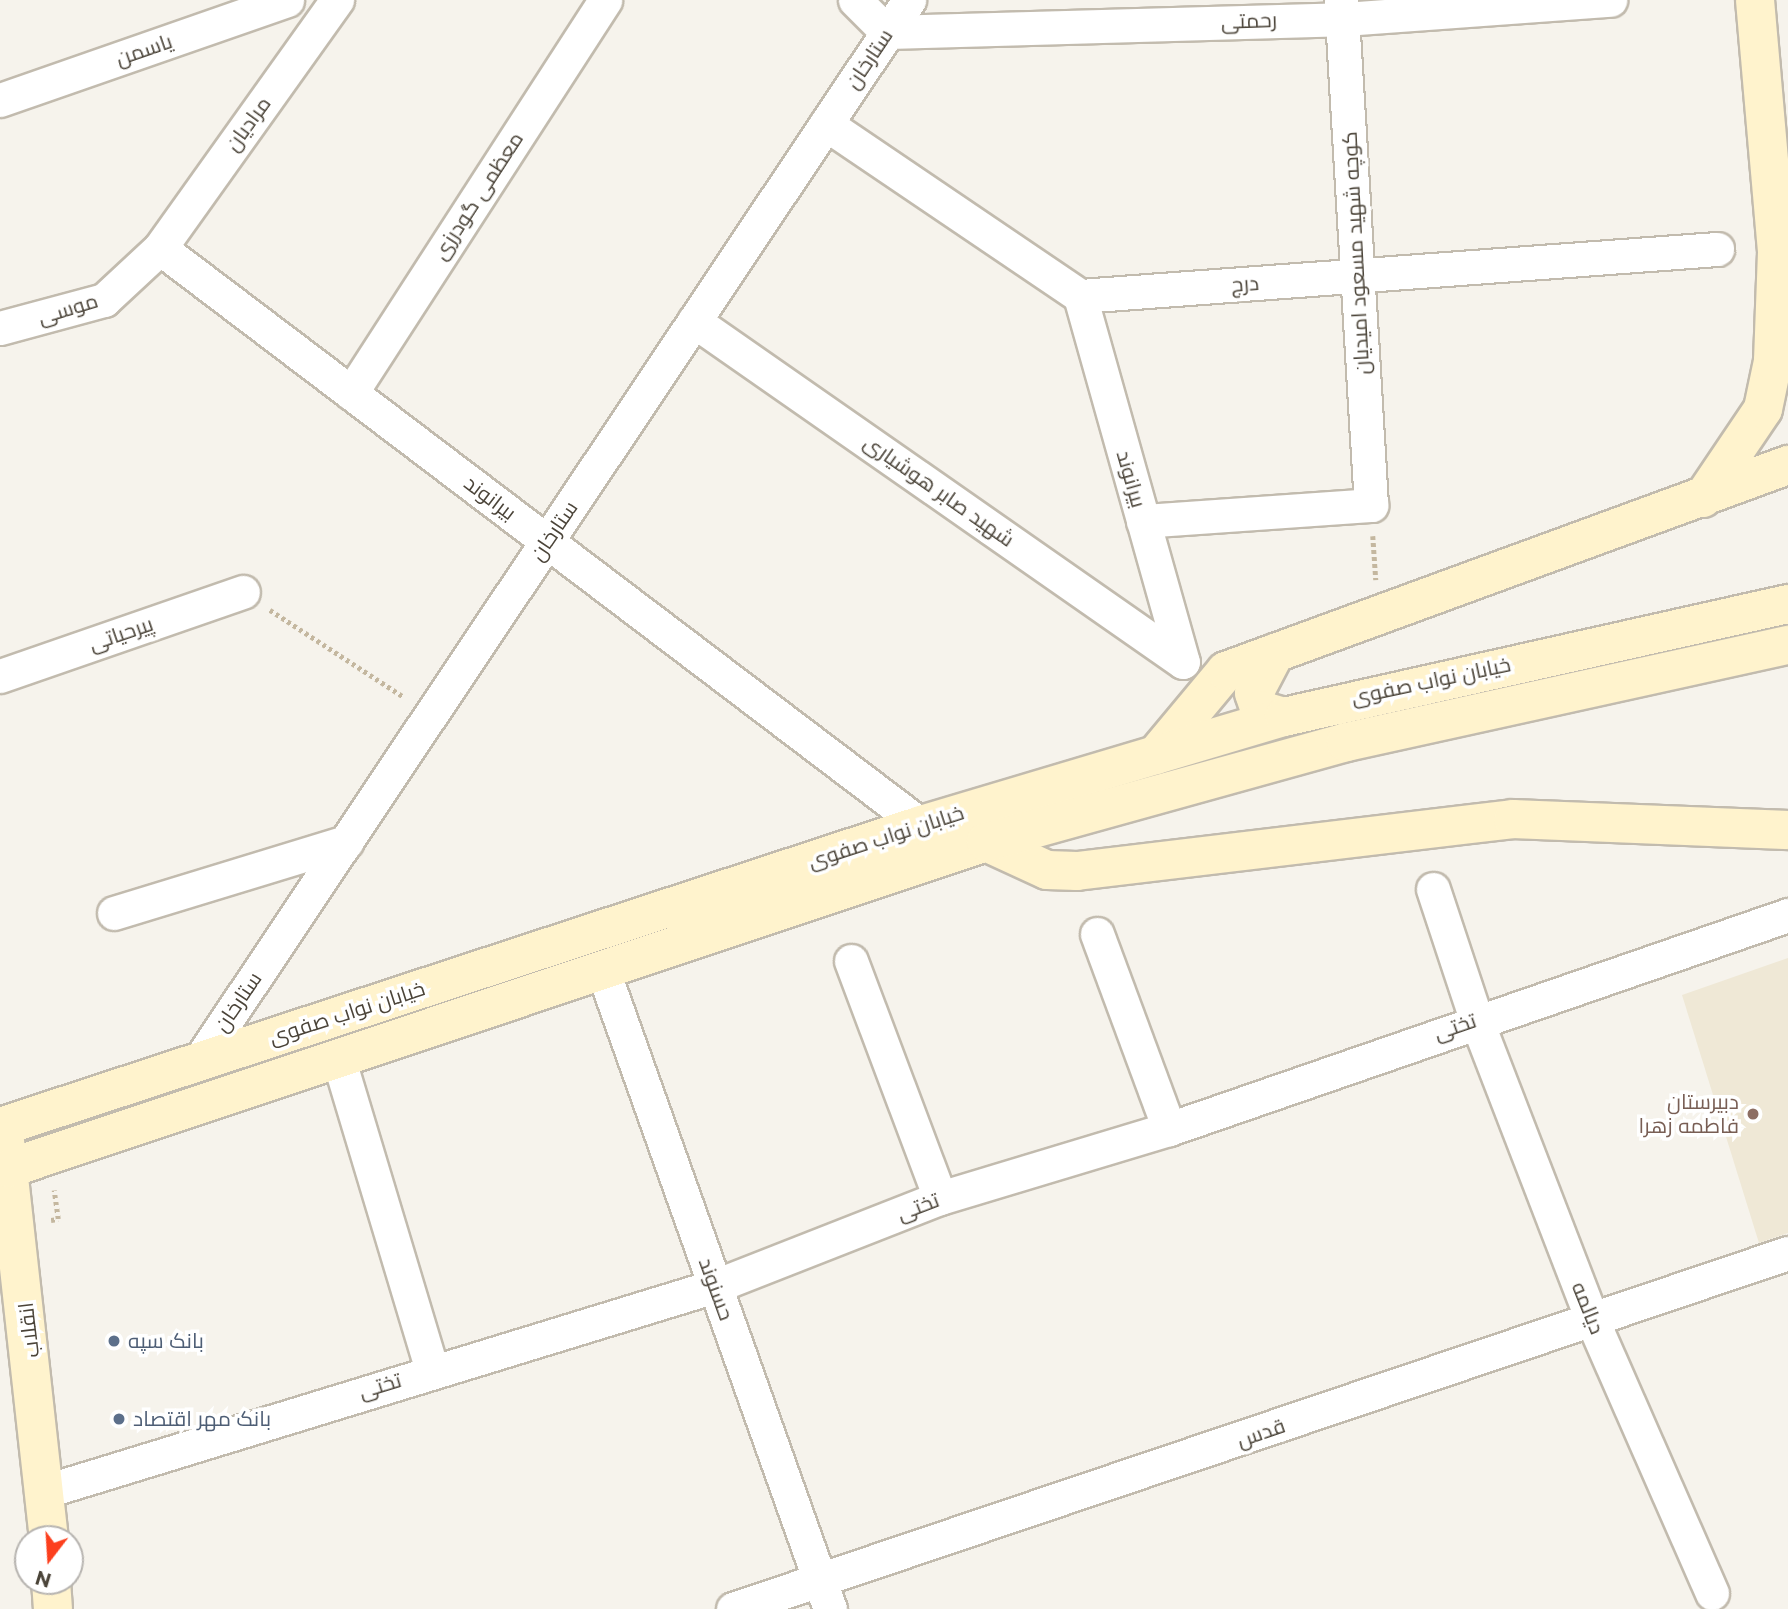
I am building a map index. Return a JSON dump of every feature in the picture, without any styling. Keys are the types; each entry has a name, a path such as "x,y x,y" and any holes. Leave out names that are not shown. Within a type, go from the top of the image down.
{"main road":[{"path":"1703,498 1763,410 1773,361 1784,249 1755,0"},
{"path":"1156,755 1226,671 1378,612 1703,498 1788,465"},
{"name":"خیابان نواب صفوی","path":"1,1125 921,825 1284,717 1788,604"},
{"name":"خیابان نواب صفوی","path":"10,1168 602,968 986,842 1346,742 1788,645"},
{"path":"1275,653 1254,693 1260,710 1284,717"},
{"path":"986,842 1047,870 1077,871 1513,820 1788,830"},
{"name":"انقلاب","path":"1,1125 10,1168 48,1525"}],"street":[{"name":"یاسمن","path":"0,100 287,0"},
{"name":"مرادیان","path":"160,248 337,0"},
{"name":"معظمی گودرزی","path":"351,393 605,0"},
{"path":"855,0 887,32"},
{"name":"ستارخان","path":"199,1061 909,0"},
{"name":"رحمتی","path":"887,32 1342,9 1610,0"},
{"name":"کوچه شهید مسعود امیدیان","path":"1342,9 1371,505"},
{"path":"826,124 1080,296"},
{"name":"موسی","path":"0,328 104,300 160,248"},
{"name":"بیرانوند","path":"160,248 921,825"},
{"name":"درج","path":"1080,296 1717,249"},
{"name":"بیرانوند","path":"1080,296 1183,662"},
{"name":"شهید صابر هوشیاری","path":"694,321 1183,662"},
{"path":"1143,521 1371,505"},
{"name":"پیرحیاتی","path":"0,676 243,592"},
{"path":"114,914 346,842"},
{"name":"دیالمه","path":"1433,889 1476,1019 1593,1322 1712,1593"},
{"name":"تختی","path":"46,1492 432,1370 715,1286 940,1198 1169,1129 1476,1019 1788,915"},
{"path":"1097,934 1169,1129"},
{"path":"851,961 940,1198"},
{"name":"حسنوند","path":"602,968 825,1595"},
{"path":"338,1057 432,1370"},
{"name":"قدس","path":"733,1609 825,1595 1788,1253"}],"path":[{"path":"1371,505 1378,612"},
{"path":"243,592 431,714"}],"shaded area":[{"name":"دبیرستان فاطمه زهرا","path":"1788,958 1788,1233 1759,1243 1682,995"}],"place":[{"name":"دبیرستان فاطمه زهرا","path":"1753,1114"},
{"name":"بانک سپه","path":"114,1341"},
{"name":"بانک مهر اقتصاد","path":"119,1419"}]}
